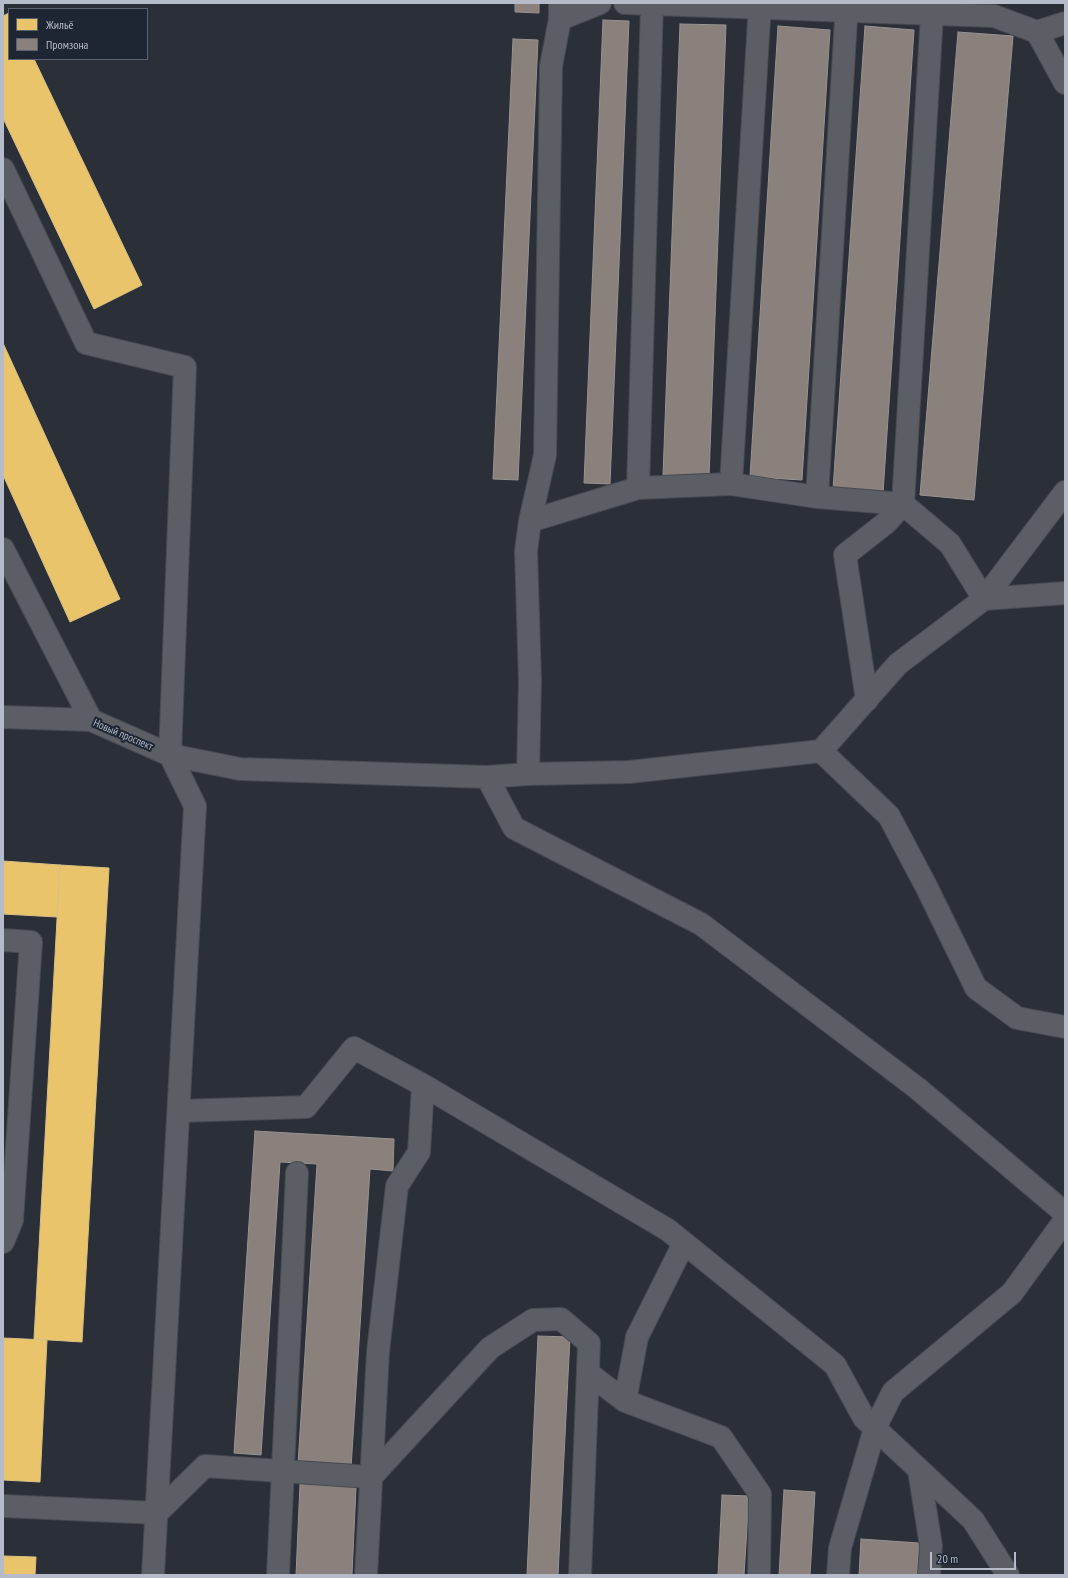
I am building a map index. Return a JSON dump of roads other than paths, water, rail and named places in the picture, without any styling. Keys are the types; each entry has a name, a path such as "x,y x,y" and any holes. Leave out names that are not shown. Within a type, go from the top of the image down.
{"street":[{"path":"528,774 530,681 526,551 530,521 545,455 551,66 560,11 600,3"},
{"path":"625,3 933,9 994,16 1037,32 1065,22"},
{"path":"638,488 652,4"},
{"path":"731,484 760,5"},
{"path":"817,497 847,7"},
{"path":"867,700 845,555 887,522 902,504 933,9"},
{"path":"1037,32 1065,83"},
{"path":"3,169 86,343 185,367 170,755 195,806 153,1575"},
{"path":"530,521 638,488 731,484 817,497 902,504 950,544 984,599"},
{"path":"1065,492 984,599 898,664 822,750 889,816 926,886 976,988 1017,1018 1065,1026"},
{"path":"3,549 91,720"},
{"path":"984,599 1065,593"},
{"name":"Новый проспект","path":"3,717 91,720 170,755 240,769 487,777 528,774 629,772 822,750"},
{"path":"487,777 514,828 701,924 917,1088 1065,1214"},
{"path":"3,940 31,942 12,1220 3,1242"},
{"path":"179,1111 306,1107 354,1048 423,1085 668,1230 835,1365 864,1418 973,1520 1008,1575"},
{"path":"366,1575 378,1352 397,1186 419,1152 423,1085"},
{"path":"278,1575 298,1173"},
{"path":"838,1575 840,1548 875,1428 893,1392 1012,1293 1065,1220"},
{"path":"625,1401 637,1337 684,1243"},
{"path":"371,1477 490,1348 533,1320 561,1319 589,1342 580,1575"},
{"path":"588,1373 625,1401 721,1437 760,1494 759,1575"},
{"path":"3,1506 157,1513 205,1466 371,1477"},
{"path":"920,1470 931,1546 929,1575"}]}
